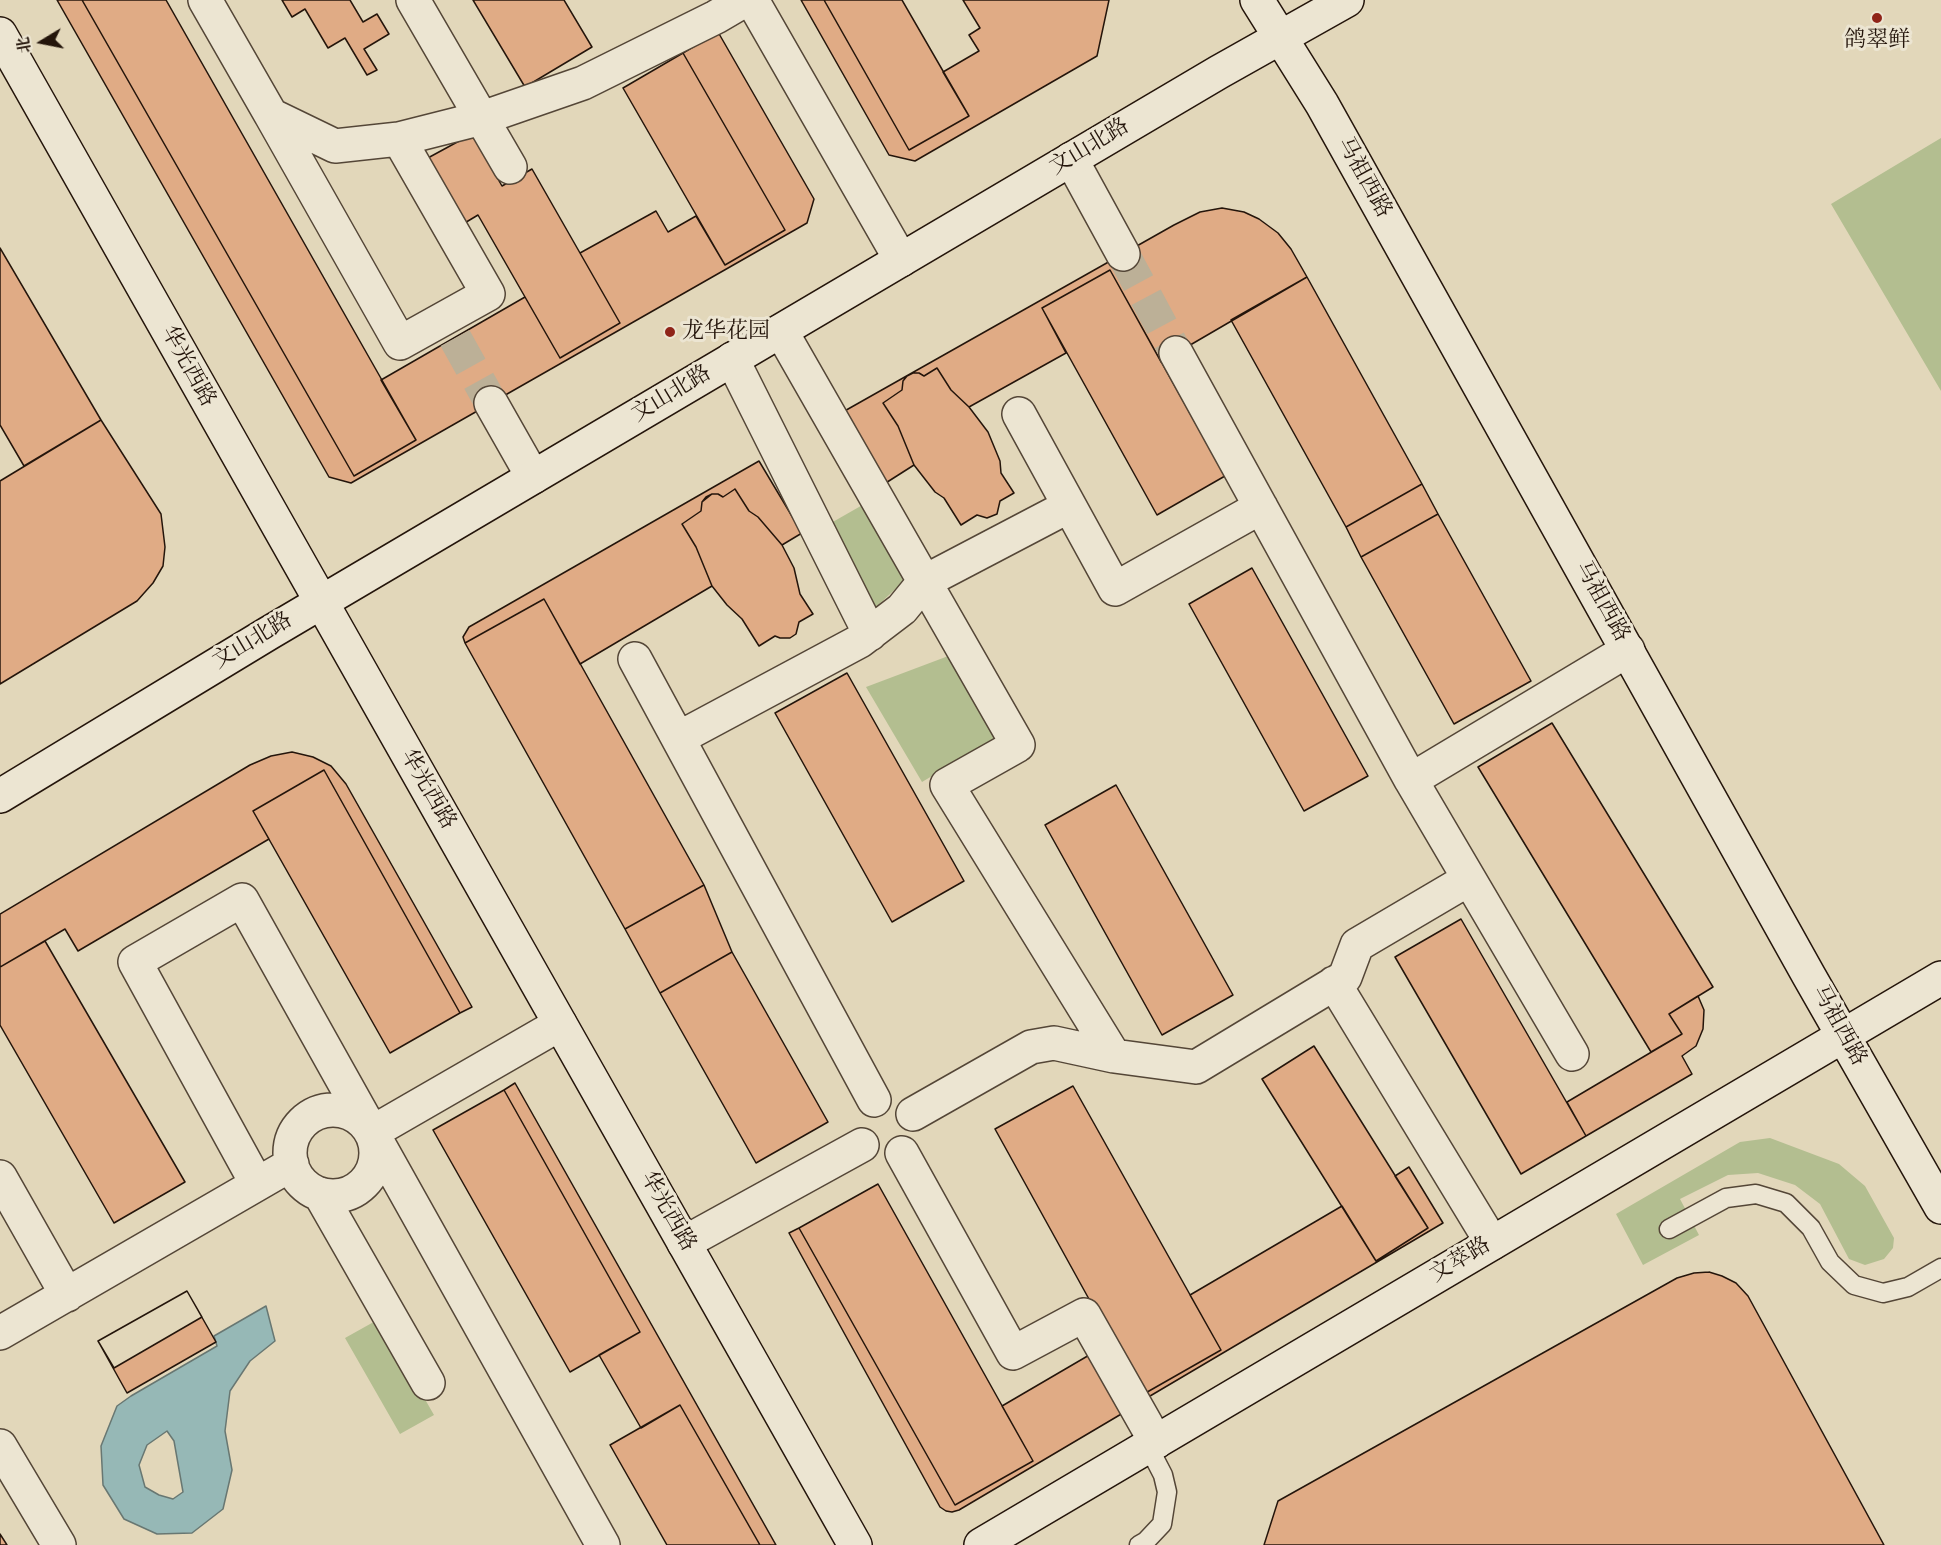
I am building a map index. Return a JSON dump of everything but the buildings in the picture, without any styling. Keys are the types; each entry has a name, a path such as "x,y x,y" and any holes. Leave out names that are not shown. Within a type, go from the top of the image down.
{"street":[{"path":"205,0 400,343 449,328 488,294 399,139"},
{"path":"413,0 510,167"},
{"path":"271,114 335,146 399,139 482,118 583,83 716,17 745,0"},
{"path":"752,0 901,260"},
{"name":"马祖西路","path":"1257,0 1322,104 1941,1206"},
{"name":"文山北路","path":"0,796 321,602 732,359 1071,159 1347,0"},
{"name":"华光西路","path":"0,34 855,1545"},
{"path":"1071,159 1123,254"},
{"path":"781,331 1018,745 947,785 1114,1056"},
{"path":"1176,353 1411,780 1572,1054"},
{"path":"732,359 870,634"},
{"path":"491,403 533,477"},
{"path":"1019,414 1115,589 1260,507"},
{"path":"679,738 870,634 902,609 924,582 1070,506"},
{"path":"1411,780 1628,650"},
{"path":"635,659 874,1100"},
{"path":"913,1114 1031,1047 1054,1043 1114,1056 1196,1067 1345,977 1357,945 1469,879"},
{"path":"257,1184 135,962 242,900 603,1545"},
{"name":"文萃路","path":"981,1545 1941,978"},
{"path":"1334,983 1492,1243"},
{"path":"371,1133 560,1024"},
{"path":"889,1097 903,1102 913,1114 916,1128 912,1142 902,1153 891,1157 881,1157 870,1153 862,1146 856,1133 857,1120 863,1107 874,1100 889,1097"},
{"path":"338,1110 351,1114 363,1122 371,1133 375,1147 375,1161 370,1175 360,1186 348,1193 334,1196 320,1194 307,1187 297,1177 292,1164 290,1150 293,1137 311,1116 324,1111 338,1110"},
{"path":"684,1243 862,1146"},
{"path":"902,1153 1013,1353 1084,1315 1152,1444"},
{"path":"0,1334 292,1164"},
{"path":"0,1177 67,1295"},
{"path":"320,1194 428,1383"},
{"path":"0,1446 59,1545"}],"lane":[{"path":"1669,1229 1726,1198 1756,1194 1786,1203 1811,1227 1830,1262 1854,1285 1883,1293 1908,1287 1941,1268"},
{"path":"1139,1545 1162,1524 1167,1492 1152,1444"}],"green space":[{"path":"1941,138 1941,391 1831,204"},
{"path":"866,503 904,581 875,608 831,523"},
{"path":"951,655 997,737 922,782 866,687"},
{"path":"1770,1138 1839,1164 1865,1186 1894,1238 1893,1248 1884,1259 1865,1265 1849,1259 1820,1204 1795,1185 1758,1173 1728,1175 1680,1199 1699,1235 1643,1265 1616,1214 1740,1142"},
{"path":"379,1319 434,1415 400,1434 345,1338"}],"water":[{"path":"266,1306 275,1341 250,1361 230,1391 225,1431 232,1470 223,1509 192,1533 157,1534 124,1519 103,1485 101,1446 117,1406 217,1346 214,1336","holes":["167,1431 174,1441 183,1492 173,1499 159,1495 145,1487 139,1465 147,1445"]}],"tunnel":[{"path":"1123,254 1176,353"},
{"path":"455,338 491,403"}],"place":[{"name":"鸽翠鲜","path":"1877,18"},
{"name":"龙华花园","path":"670,332"}]}
